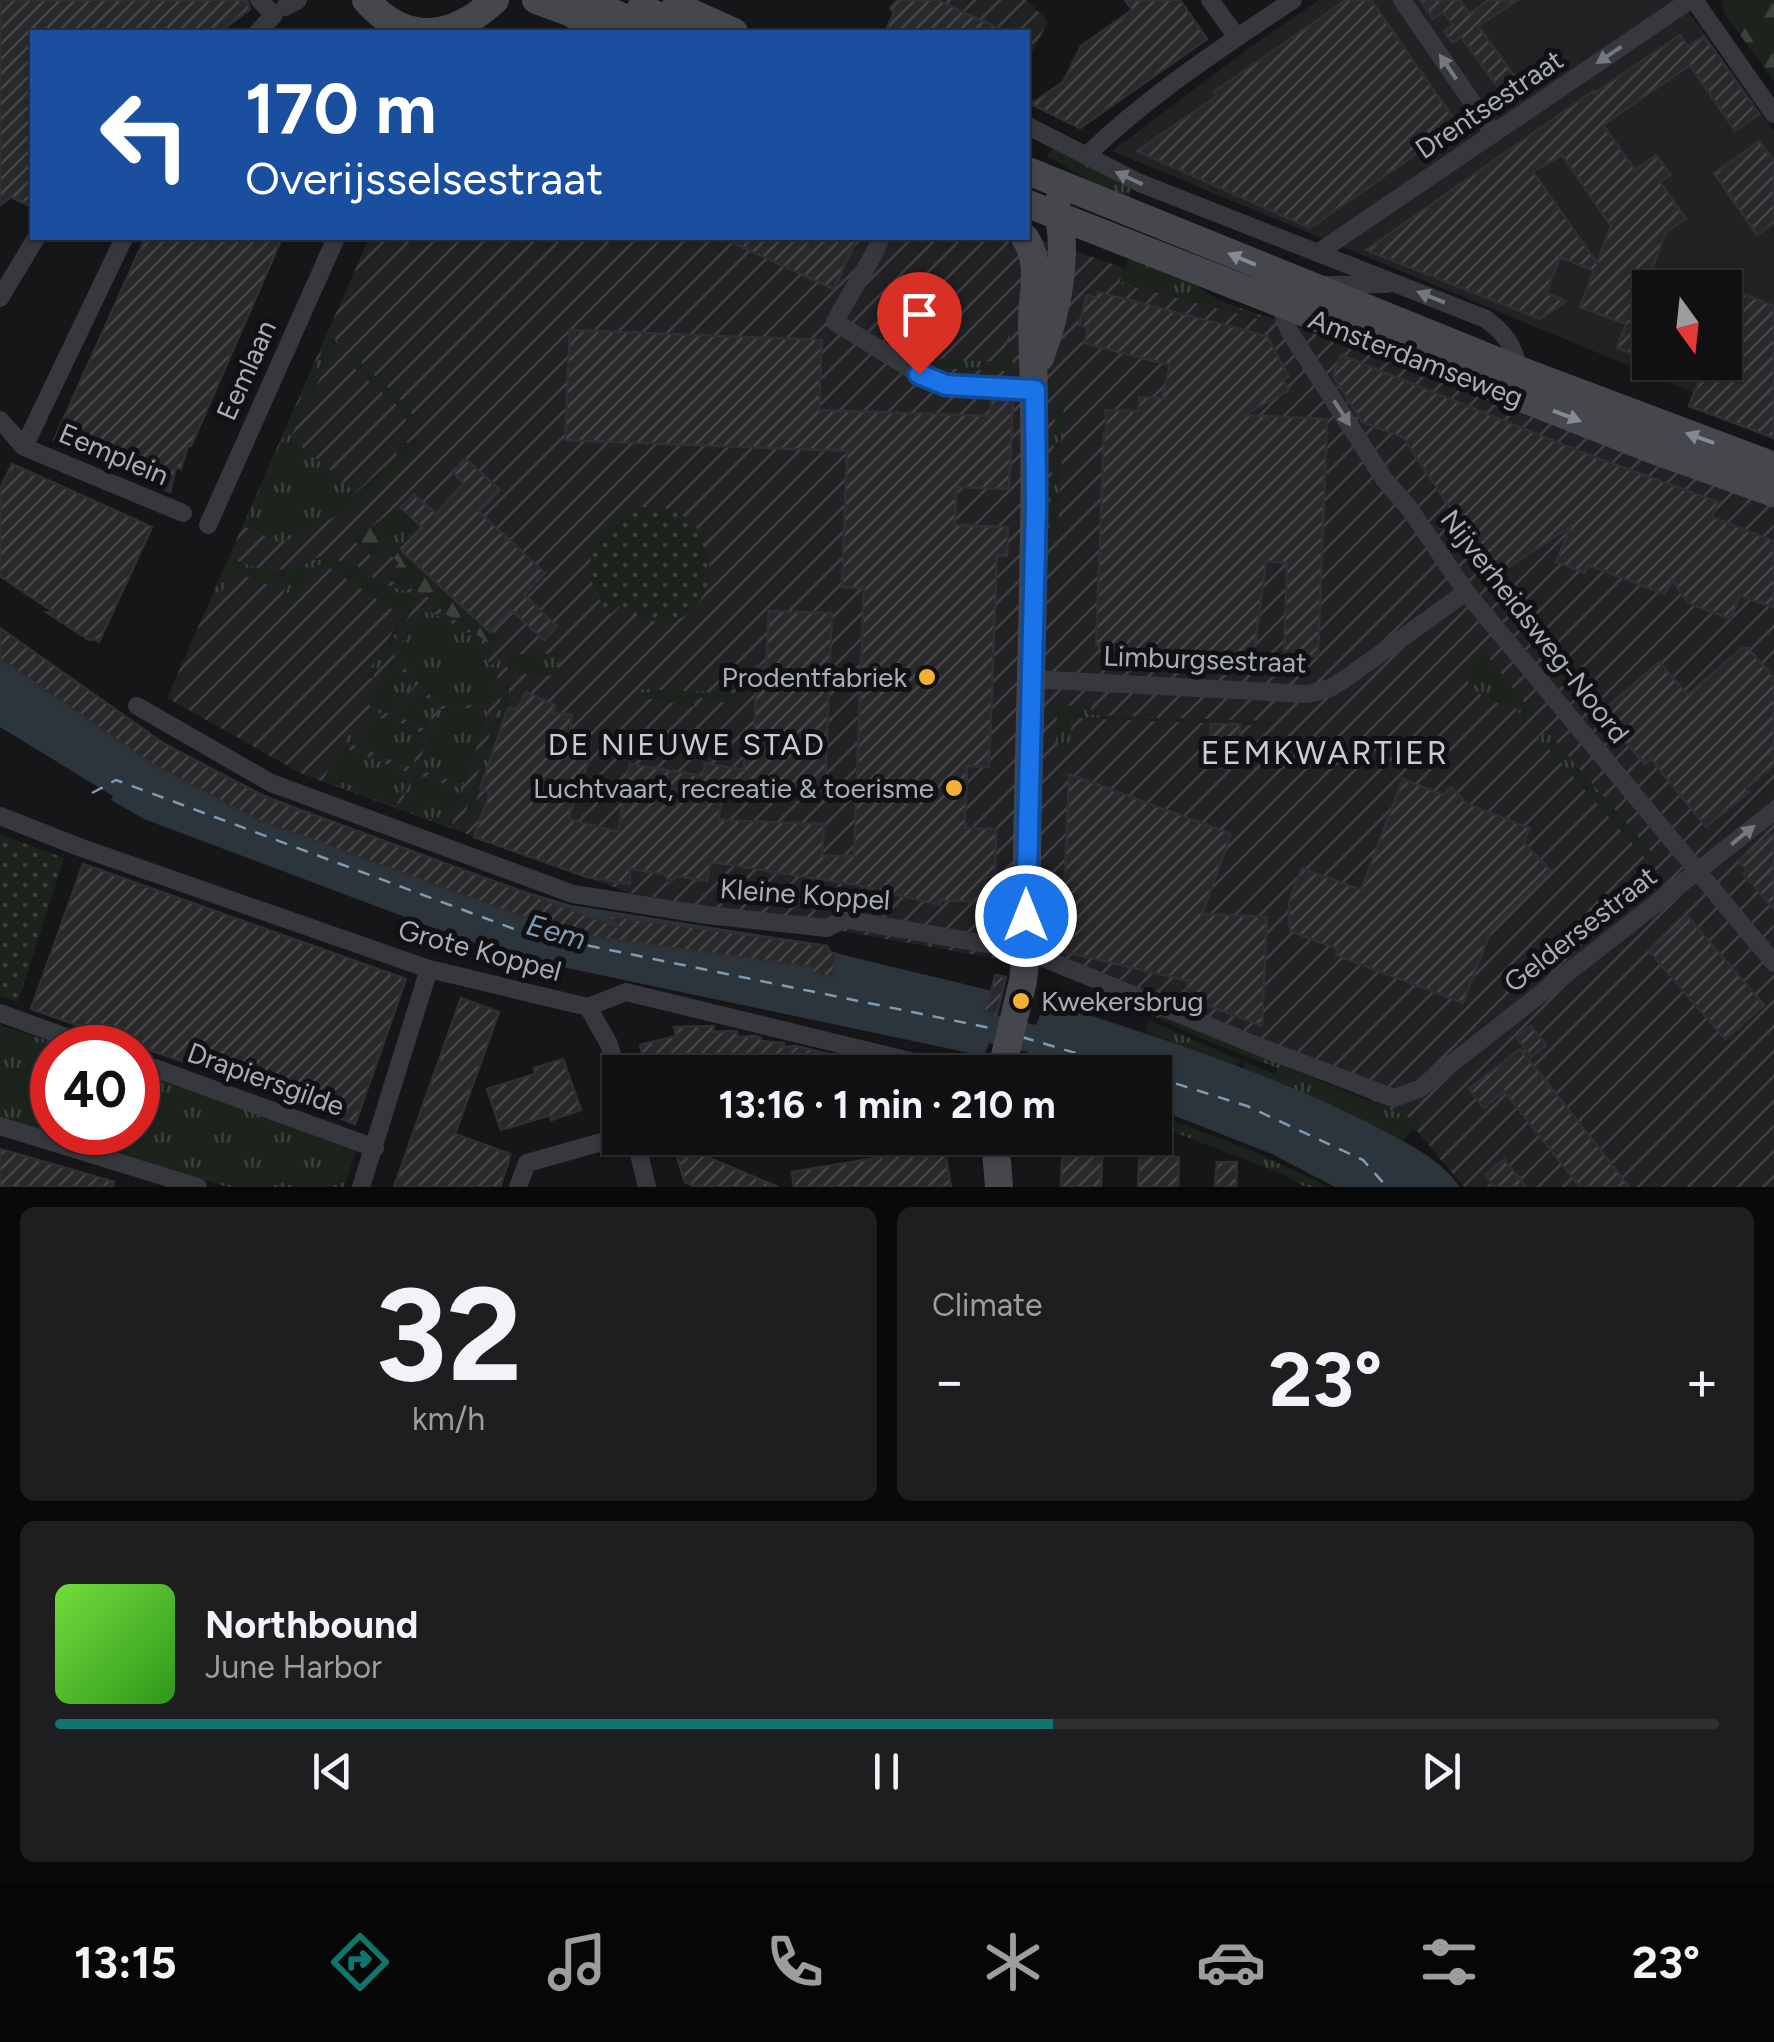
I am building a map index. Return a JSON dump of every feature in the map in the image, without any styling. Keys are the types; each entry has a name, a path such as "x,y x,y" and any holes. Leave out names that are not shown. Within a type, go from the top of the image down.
{"main road":[{"path":"366,0 392,27 419,30"},
{"path":"447,30 470,21 495,0"},
{"path":"536,0 588,21 644,30"},
{"path":"622,0 690,30"},
{"path":"662,0 730,30"},
{"path":"1035,380 1053,323 1060,270 1060,217 1036,175"},
{"name":"Amsterdamseweg","path":"1036,175 1303,285 1774,466"},
{"name":"Amsterdamseweg","path":"1030,205 1651,449 1774,493"},
{"path":"1006,1055 1026,951 1036,524 1032,324 1036,262 1026,240"},
{"path":"1060,270 1084,248 1117,240"},
{"path":"997,1155 1000,1187"}],"street":[{"path":"259,0 274,15 260,30"},
{"path":"1210,0 1237,37"},
{"path":"1086,154 1237,37 1293,0"},
{"path":"1402,0 1494,134"},
{"path":"1692,0 1774,114"},
{"name":"Drentsestraat","path":"1319,252 1692,0"},
{"name":"Amsterdamseweg","path":"1030,127 1140,184 1486,319 1506,334 1520,370"},
{"path":"0,298 35,240"},
{"name":"Eemplein","path":"24,446 123,240"},
{"name":"Eemlaan","path":"208,525 335,240"},
{"path":"880,240 835,322 919,374 946,385 1035,380"},
{"name":"Amsterdamseweg","path":"1303,285 1398,284"},
{"name":"Nijverheidsweg-Noord","path":"1280,305 1289,331 1362,446 1466,592 1774,962"},
{"name":"Eemplein","path":"0,420 24,446 182,513"},
{"name":"Limburgsestraat","path":"1030,680 1308,694 1345,679 1466,592"},
{"name":"Kleine Koppel","path":"137,706 272,783 573,894 826,928 844,919 1026,951 1394,1098 1419,1089"},
{"name":"Geldersestraat","path":"1419,1089 1774,811"},
{"name":"Grote Koppel","path":"0,816 429,968 588,1007 626,992 885,1055"},
{"path":"361,1187 429,968"},
{"path":"588,1007 611,1055"},
{"path":"0,1013 33,1025"},
{"name":"Drapiersgilde","path":"160,1070 375,1148"},
{"path":"0,1126 198,1187"},
{"path":"518,1187 527,1162 602,1142"},
{"path":"639,1155 647,1187"}],"shaded area":[{"path":"896,0 1027,0 1048,21 1030,58 1030,30 886,30 894,13 890,8"},
{"path":"1319,0 1680,0 1774,131 1774,426 1663,380 1742,380 1742,270 1632,270 1632,367 1112,151"},
{"path":"1030,236 1774,491 1774,1187 1464,1187 1404,1116 1229,1033 1049,968 630,893 302,774 167,698 368,240 1030,240"}],"green space":[{"path":"1722,0 1774,0 1774,81 1724,13"},
{"path":"1055,146 1132,187 1129,201 1047,156"},
{"path":"1130,255 1182,277 1222,302 1273,323 1119,283"},
{"path":"1008,330 1013,365 1006,371 938,368 921,358 923,353 936,359 1006,362"},
{"path":"330,334 338,342 291,437 356,493 396,456 398,443 418,439 410,457 380,488 340,514 281,543 243,526"},
{"path":"350,352 408,406 417,424 408,425 402,410 346,361"},
{"path":"1056,401 1064,401 1058,535 1049,535"},
{"path":"399,505 420,525 398,548 374,525"},
{"path":"646,506 678,513 699,531 709,556 708,582 698,604 679,619 653,621 620,606 611,614 592,582 590,565 600,534 612,521"},
{"path":"374,525 496,636 495,647 424,594 386,579 399,563 382,547 372,557 353,540"},
{"path":"341,547 336,558 348,567 352,562 379,582 416,598 372,679 366,675 402,616 325,565 322,569 314,559"},
{"path":"229,557 270,570 312,561 315,569 288,610 279,603 288,581 268,585 233,571 220,595 214,591"},
{"path":"429,611 473,635 491,651 485,657 492,665 499,660 502,663 490,704 440,706 394,656 419,614"},
{"path":"1483,650 1532,712 1524,719 1513,705 1494,702 1481,694 1458,669"},
{"path":"559,653 558,676 518,674 518,670 507,668 509,655"},
{"path":"392,660 415,685 391,713 376,713 377,709 367,704"},
{"path":"506,671 515,674 510,675 508,708 465,833 460,831 508,675"},
{"path":"418,688 436,708 427,730 396,715"},
{"path":"641,689 739,693 737,705 696,697 694,707 641,697"},
{"path":"1057,705 1091,706 1091,715 1274,721 1272,726 1072,718 1070,743 1056,743"},
{"path":"489,708 465,785 416,769 440,709"},
{"path":"391,718 424,734 412,768 344,741 349,733 360,739 373,719"},
{"path":"1546,730 1659,861 1658,866 1649,856 1645,858 1538,737"},
{"path":"342,747 410,773 396,807 326,782 325,776"},
{"path":"414,774 463,789 451,827 399,808"},
{"path":"0,834 64,858 18,1002 0,996"},
{"path":"1150,1011 1413,1119 1419,1114 1423,1117 1402,1142 1293,1088 1243,1069 1245,1062 1275,1074 1277,1068 1205,1040 1151,1015"},
{"path":"1148,1020 1240,1060 1237,1066 1145,1032"},
{"path":"0,1025 30,1035 30,1129 0,1120"},
{"path":"160,1080 357,1147 344,1187 228,1187 119,1155 160,1155"},
{"path":"1172,1120 1255,1152 1328,1187 1305,1187 1285,1175 1172,1132"}],"water":[{"name":"Eem","path":"0,629 156,738 207,766 265,795 463,872 571,905 826,945 831,952 1001,993 986,1005 989,1014 1036,1025 1045,1001 1208,1055 1328,1103 1417,1149 1460,1187 1335,1187 1272,1154 1172,1115 1172,1055 1028,1055 989,1043 984,1055 979,1055 506,955 144,819 0,727"}],"building":[{"path":"0,0 247,0 250,9 223,30 30,30 30,206 11,197 0,205"},
{"path":"898,0 937,0 1003,30 886,30 894,13 890,8"},
{"path":"1125,0 1180,0 1207,39 1080,128 1031,104 1063,82 1081,46 1132,10"},
{"path":"1346,0 1371,0 1458,125 1310,228 1137,151 1217,96 1214,92"},
{"path":"1420,0 1460,0 1469,14 1488,0 1518,0 1478,26 1526,92 1510,103 1461,37 1452,43 1444,31 1453,25 1443,12 1433,19"},
{"path":"1680,35 1688,47 1704,36 1759,114 1735,131 1690,65 1603,125 1635,170 1656,155 1671,175 1660,182 1686,219 1666,232 1652,270 1632,270 1632,354 1617,348 1626,324 1580,307 1594,271 1560,257 1546,293 1566,301 1540,319 1366,250","holes":["1562,155 1611,226 1597,263 1533,172"]},
{"path":"1760,141 1774,162 1774,223 1757,235 1714,173"},
{"path":"144,240 281,240 191,446 188,445 181,469 176,467 170,492 54,440"},
{"path":"726,240 856,240 834,289"},
{"path":"1098,292 1267,336 1289,377 1283,380 1289,390 1244,415 1327,419 1318,656 1284,656 1287,563 1266,561 1254,654 1099,649 1100,645 1096,645 1105,410 1138,411 1139,397 1162,398 1170,365 1084,343 1088,328 1079,325 1087,295 1096,298"},
{"path":"1742,294 1774,306 1774,438 1689,406 1699,380 1742,380"},
{"path":"570,330 822,340 819,410 990,416 991,400 1013,401 1009,489 956,487 955,525 1008,527 1007,556 997,556 989,767 967,766 965,828 996,829 995,877 985,877 984,902 940,900 940,905 852,884 711,862 707,881 676,876 669,884 665,874 630,869 630,884 587,877 474,837 490,793 480,789 508,708 517,709 526,692 555,705 551,713 572,715 567,758 589,760 568,819 618,832 630,764 703,776 705,763 744,770 745,738 754,738 757,666 766,667 769,611 832,613 825,791 724,788 718,820 824,824 822,856 854,856 864,588 842,587 847,451 565,440"},
{"path":"1341,355 1589,455 1718,502 1712,517 1774,541 1774,607 1739,596 1731,619 1688,603 1672,580 1665,594 1588,565 1585,573 1556,562 1571,526 1495,576 1403,437 1362,422 1333,376"},
{"path":"466,459 500,490 479,512 545,573 524,595 557,626 544,640 511,610 490,632 402,551 423,528 401,508 414,494 436,514 464,483 453,473"},
{"path":"12,464 152,527 99,642 89,640 46,612 52,611 0,576 0,489"},
{"path":"0,628 163,743 265,797 619,927 606,915 827,946 837,954 832,977 813,973 810,967 555,929 255,819 150,763 0,659"},
{"path":"1742,648 1748,648 1774,678 1774,764 1746,789 1749,792 1706,827 1651,759 1645,764 1600,713 1659,662 1688,695"},
{"path":"1211,724 1240,724 1237,769 1209,768"},
{"path":"1069,774 1231,834 1202,914 1267,917 1262,1026 1184,996 1189,981 1061,951 1067,926 1063,926"},
{"path":"1403,779 1443,795 1451,787 1467,804 1529,828 1524,843 1551,871 1491,930 1463,1003 1336,955 1338,949 1290,931 1289,902 1302,868 1361,890"},
{"path":"1774,833 1774,909 1743,874 1747,871 1739,861"},
{"path":"83,864 406,979 355,1124 160,1054 160,1025 77,1025 31,1009"},
{"path":"1688,917 1764,1005 1725,1039 1649,951"},
{"path":"995,975 1006,977 996,1018 982,1009 989,1001"},
{"path":"461,998 499,1012 455,1134 510,1154 500,1187 394,1187"},
{"path":"714,1026 713,1032 734,1031 737,1037 755,1036 761,1041 784,1043 783,1047 796,1046 832,1055 643,1055 640,1045 676,1036 674,1027"},
{"path":"1531,1026 1546,1045 1531,1057 1516,1037"},
{"path":"1520,1049 1629,1187 1580,1187 1504,1091 1484,1108 1469,1089"},
{"path":"563,1059 581,1110 501,1130 487,1089 535,1074 534,1068"},
{"path":"0,1149 114,1182 113,1187 0,1187"},
{"path":"676,1155 708,1155 778,1187 696,1187 685,1182"},
{"path":"946,1155 951,1187 794,1187 792,1172 888,1156"},
{"path":"1062,1155 1102,1155 1101,1187 1061,1187"},
{"path":"1139,1155 1179,1157 1178,1187 1138,1187"},
{"path":"1504,1159 1526,1187 1494,1187 1485,1175"},
{"path":"1217,1162 1237,1162 1236,1187 1215,1187"}],"ferry route":[{"path":"92,793 116,780 522,932 1000,1030"},
{"path":"1022,1037 1082,1055"},
{"path":"1172,1082 1247,1106 1363,1160 1387,1187"}],"place":[{"name":"Prodentfabriek","path":"927,677"},
{"name":"Luchtvaart, recreatie & toerisme","path":"954,788"},
{"name":"Kwekersbrug","path":"1021,1001"}],"district":[{"name":"DE NIEUWE STAD","path":"687,745"},
{"name":"EEMKWARTIER","path":"1325,753"}],"route":[{"path":"919,374 946,385 1035,390 1026,916"}]}
